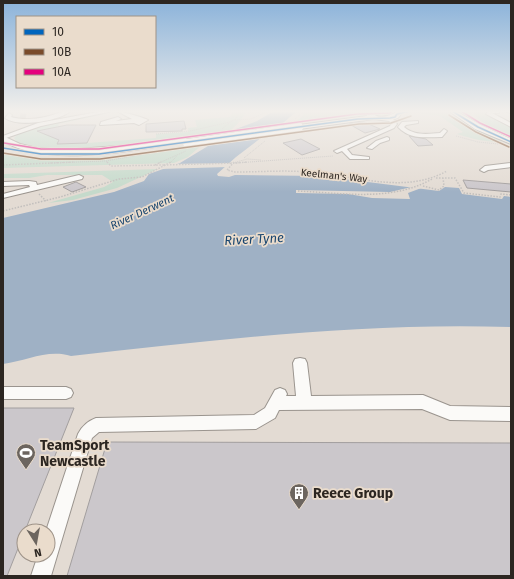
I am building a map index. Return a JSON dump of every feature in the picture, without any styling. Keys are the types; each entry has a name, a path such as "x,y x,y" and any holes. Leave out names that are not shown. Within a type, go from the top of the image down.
{"main road":[{"path":"6,138 12,145 67,152 186,144"},
{"path":"3,148 34,154 74,156 112,153 223,138"}],"street":[{"path":"340,150 367,138"},
{"path":"370,148 378,142 387,139"},
{"path":"340,150 350,157 367,158"},
{"path":"484,170 485,168 493,166 511,165"},
{"path":"3,196 79,177"},
{"path":"3,184 29,183 33,184 34,188"},
{"path":"300,363 304,401"},
{"path":"3,393 66,393"},
{"path":"56,529 86,434 96,425 256,422 270,413 278,398 304,401 423,402 450,413 511,414"},
{"path":"41,576 45,563"}],"path":[{"path":"464,138 484,143 502,144"},
{"path":"180,149 186,144"},
{"path":"237,163 242,160 335,156 338,155 340,150"},
{"path":"3,165 106,161 149,154"},
{"path":"3,210 82,192 118,179 137,179 159,170 177,156 154,165"},
{"name":"Keelman's Way","path":"242,160 234,162 228,170 235,172 308,172 400,183 434,178 447,171"},
{"path":"106,161 111,166 237,163 261,160"},
{"path":"298,191 392,194 406,192 423,186 434,178 455,178 464,193 500,197 501,194 511,195"},
{"path":"423,186 439,190 444,186 443,178"}],"green space":[{"path":"14,138 56,138 59,140 57,144 156,138 184,138 123,147 68,150 17,142"},
{"path":"472,138 494,138 502,142 490,141"},
{"path":"204,143 188,157 174,163 3,168 3,152 53,158 78,158 129,154"},
{"path":"158,169 117,188 73,200 48,203 104,187 113,182 102,175 47,175 29,178 3,178 3,174"}],"water":[{"path":"221,138 261,138 236,157 217,174 218,176 320,176 439,191 445,187 459,188 462,194 502,199 504,196 511,197 511,327 401,327 236,338 71,356 62,354 45,355 3,364 3,218 114,192 144,181 149,174 180,163"}],"pier":[{"path":"233,163 228,167 159,169 171,164"},
{"path":"416,186 424,187 408,193 410,199 372,198 348,194 296,193 296,190 390,192"}],"building":[{"path":"54,138 89,138 87,143 57,144 59,140"},
{"path":"411,138 426,139 433,145 418,146"},
{"path":"301,139 320,149 302,155 283,143"},
{"path":"463,180 511,184 511,192 467,188"},
{"path":"76,182 86,187 72,192 63,187"},
{"name":"TeamSport Newcastle","path":"3,408 74,408 28,523 16,523 16,553 7,576 3,576"},
{"name":"Reece Group","path":"107,442 511,443 511,576 67,576"}],"transit line":[{"name":"10A","path":"4,143 41,149 99,149 180,138"},
{"name":"10","path":"3,148 41,154 99,154 217,138"},
{"name":"10B","path":"3,153 41,159 100,159 255,138"},
{"name":"10B","path":"489,138 509,147"},
{"name":"10","path":"502,138 511,142"}],"place":[{"name":"TeamSport Newcastle","path":"26,470"},
{"name":"Reece Group","path":"299,510"}],"water label":[{"name":"River Derwent","path":"142,212"},
{"name":"River Tyne","path":"254,239"}]}
